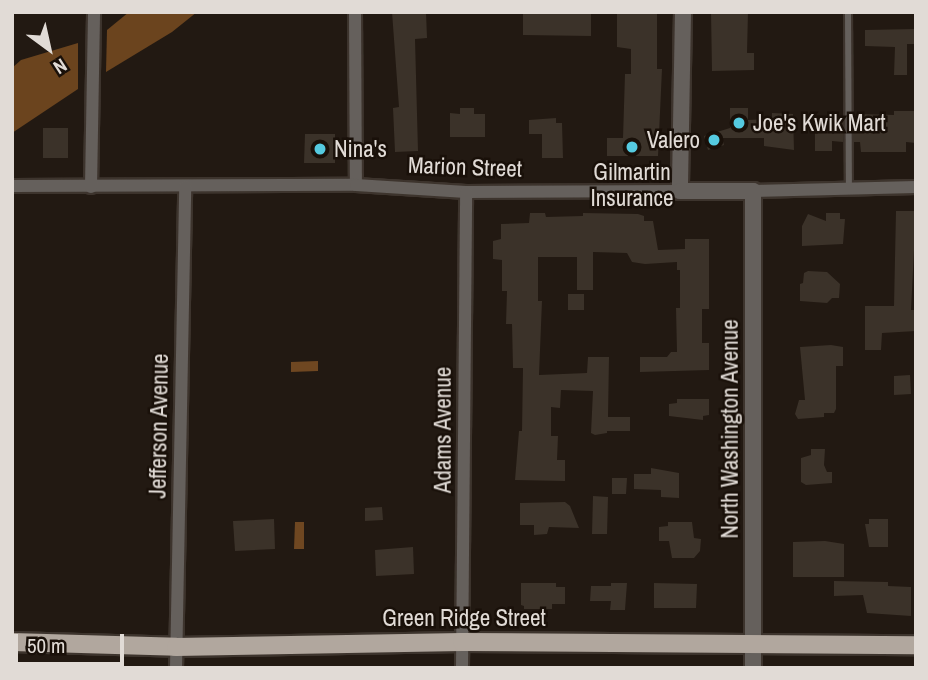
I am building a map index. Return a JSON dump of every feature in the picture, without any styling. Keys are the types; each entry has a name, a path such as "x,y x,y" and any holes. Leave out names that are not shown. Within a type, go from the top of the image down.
{"main road":[{"name":"Green Ridge Street","path":"12,642 176,647 462,642 916,645"}],"street":[{"path":"91,187 94,12"},
{"path":"355,12 355,185"},
{"path":"680,191 683,12"},
{"name":"Marion Street","path":"12,186 355,185 466,192 753,191 916,187"},
{"name":"Jefferson Avenue","path":"176,668 185,186"},
{"name":"North Washington Avenue","path":"753,191 753,668"},
{"name":"Adams Avenue","path":"462,668 466,192"}],"lane":[{"path":"848,12 849,188"}],"shaded area":[{"path":"129,12 197,12 172,32 106,72 107,30"},
{"path":"78,43 78,89 12,133 12,68 21,60"},
{"path":"318,361 318,371 291,372 291,362"},
{"path":"295,522 304,522 304,549 294,549"}],"building":[{"path":"392,12 426,12 427,38 415,39 418,151 395,152 393,108 399,107"},
{"path":"591,12 591,36 523,35 523,14"},
{"path":"617,12 657,12 657,69 662,69 658,156 607,156 607,138 623,138 625,74 631,74 631,49 617,47"},
{"path":"711,12 748,12 747,53 754,53 754,70 712,71"},
{"path":"916,29 916,44 907,44 907,75 894,75 895,47 865,46 865,30"},
{"path":"460,108 474,108 474,114 485,114 485,137 450,137 450,113 460,114"},
{"path":"730,108 748,108 748,120 772,119 772,113 793,114 794,150 764,146 764,138 722,138 724,145 708,150 704,136 730,128"},
{"path":"894,111 916,111 916,143 906,142 906,152 861,152 860,142 854,142 854,118 859,118 859,114 894,115"},
{"path":"821,117 843,118 843,142 832,141 832,151 815,151 815,123 821,123"},
{"path":"556,118 556,123 562,123 563,158 542,158 542,134 529,134 529,120"},
{"path":"43,128 68,128 68,158 43,158"},
{"name":"Nina's","path":"305,134 335,134 335,163 304,163"},
{"path":"896,211 916,211 911,310 916,310 916,331 882,333 881,350 865,350 865,306 894,306"},
{"path":"530,213 545,213 546,217 583,216 583,213 638,214 644,216 644,221 653,221 658,250 685,249 685,239 709,239 709,309 702,309 702,343 709,343 709,370 640,372 640,357 667,357 671,352 677,352 676,308 680,308 680,270 677,270 677,262 645,264 632,262 627,253 593,252 593,290 577,290 577,257 538,257 538,301 542,301 539,375 587,373 588,357 609,357 608,417 630,417 630,431 607,431 595,435 591,433 593,391 561,390 560,408 551,407 551,436 558,436 557,460 565,460 565,481 515,480 519,431 522,431 523,368 513,368 512,324 506,324 507,291 502,291 502,260 493,259 493,241 501,239 501,224 529,223"},
{"path":"826,213 840,213 840,219 845,219 843,244 802,246 802,226 808,214 826,221"},
{"path":"827,272 840,284 839,298 832,298 827,303 800,301 800,284 803,283 804,273"},
{"path":"568,294 584,294 584,310 568,310"},
{"path":"800,347 843,347 843,366 836,366 836,409 834,413 824,413 824,417 798,419 795,414 799,400 805,400"},
{"path":"910,375 911,394 894,395 894,376"},
{"path":"677,399 709,399 709,415 703,416 703,420 669,416 669,404 677,403"},
{"path":"811,449 825,449 824,465 827,472 832,472 832,483 806,485 801,482 801,458 811,455"},
{"path":"651,468 679,473 679,498 661,497 661,490 634,489 634,474 651,474"},
{"path":"612,478 627,478 626,494 612,494"},
{"path":"593,496 608,497 607,534 592,534"},
{"path":"565,502 570,506 579,528 549,527 547,534 534,535 534,525 520,525 520,503"},
{"path":"382,507 383,520 365,521 365,508"},
{"path":"274,519 275,549 235,551 233,521"},
{"path":"869,519 888,519 888,547 869,547 865,524 869,524"},
{"path":"668,522 692,522 694,538 701,539 700,551 694,558 672,558 669,541 659,541 659,527 668,526"},
{"path":"825,541 844,544 844,577 793,577 793,542"},
{"path":"413,547 414,574 376,576 375,550"},
{"path":"834,581 888,582 888,586 911,587 911,616 867,613 863,595 834,596"},
{"path":"521,583 556,583 556,587 565,587 565,604 552,604 552,609 524,609 521,605"},
{"path":"611,583 627,583 625,610 610,610 611,601 590,601 591,586 611,586"},
{"path":"654,583 697,584 696,608 654,608"}],"place":[{"name":"Joe's Kwik Mart","path":"739,123"},
{"name":"Valero","path":"714,140"},
{"name":"Gilmartin Insurance","path":"632,147"},
{"name":"Nina's","path":"320,149"}]}
